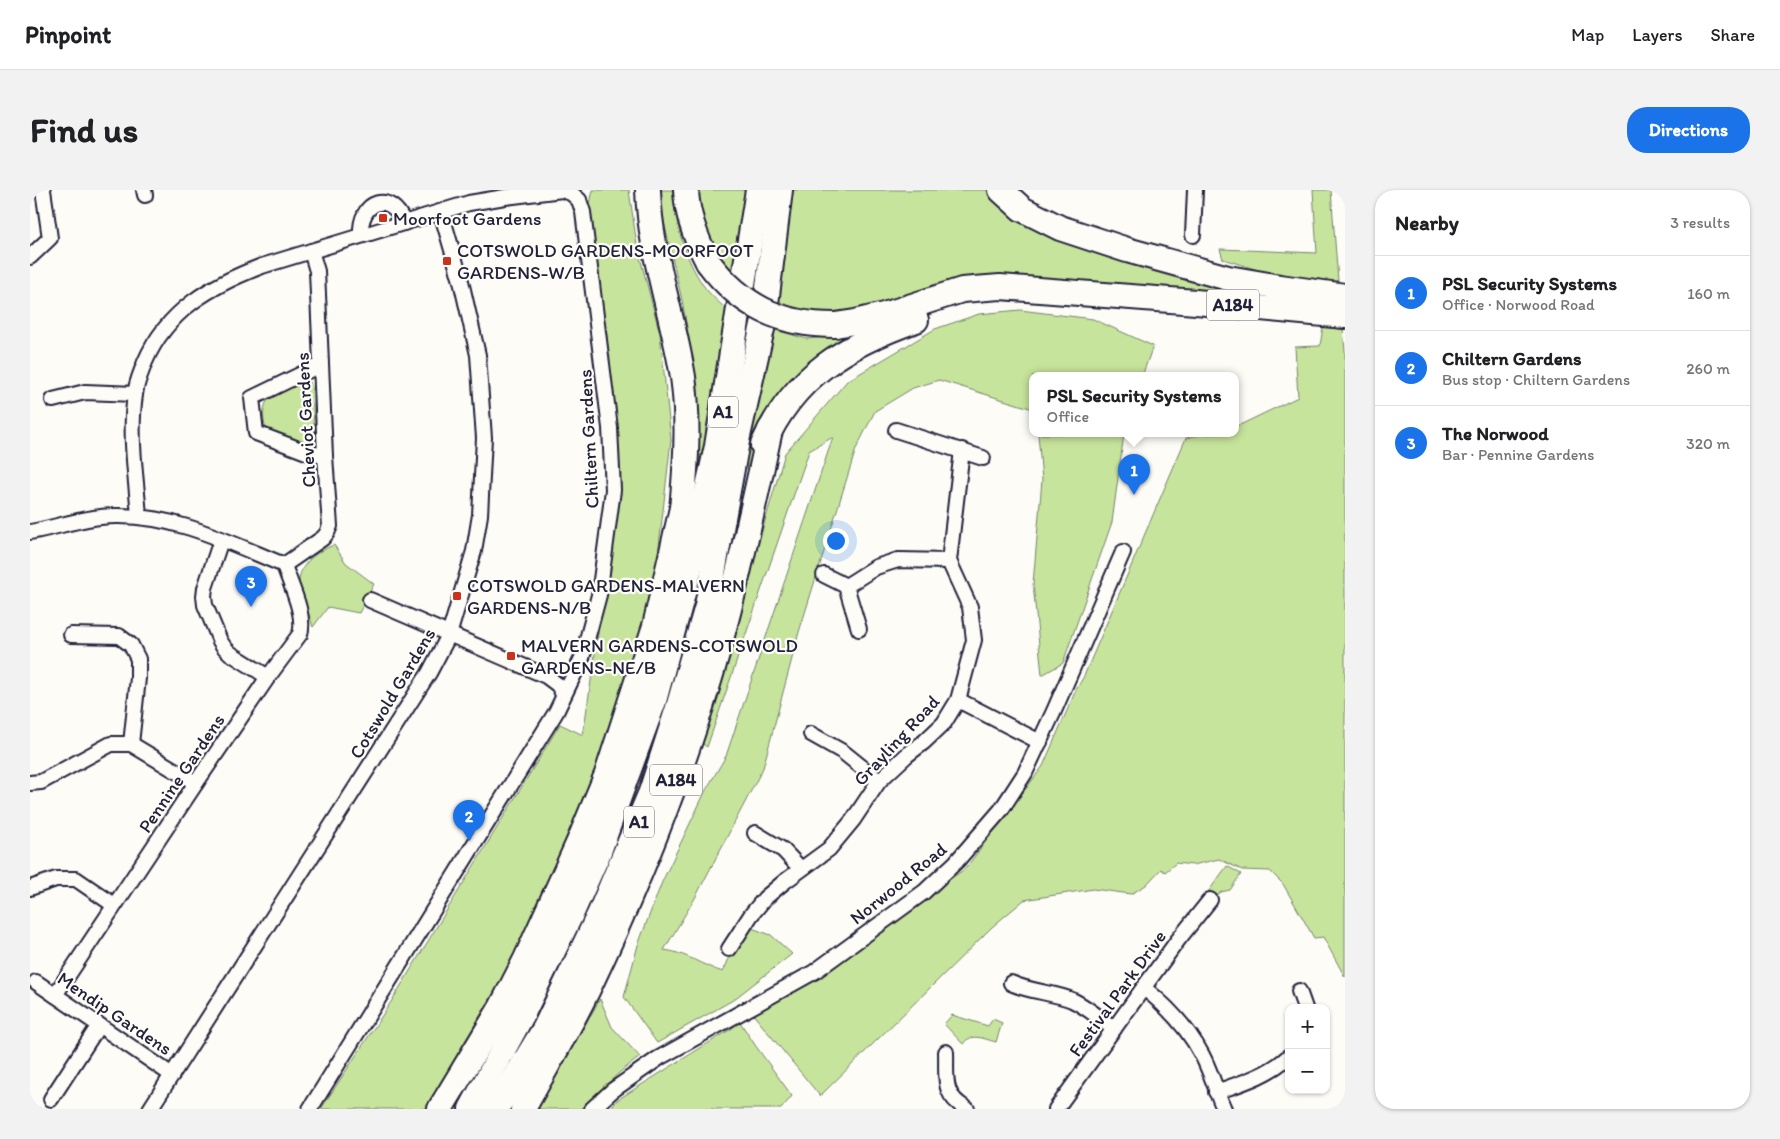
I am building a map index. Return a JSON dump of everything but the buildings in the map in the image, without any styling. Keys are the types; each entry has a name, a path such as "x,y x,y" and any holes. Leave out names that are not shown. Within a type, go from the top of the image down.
{"highway":[{"path":"648,190 653,239 675,334 683,379 686,429 673,631"},
{"name":"A1","path":"686,190 690,222 708,262 732,290 763,310 798,322 835,325 855,322 884,315 962,290 1000,286 1120,297"},
{"name":"A1","path":"472,1109 521,1017 590,872 654,701 692,560 717,446 758,190"},
{"name":"A1","path":"708,606 737,440 764,320 780,190"},
{"name":"A184","path":"1001,190 1022,209 1060,228 1127,250 1228,278 1345,296"},
{"name":"A1","path":"496,1109 545,1028 569,980 607,897 651,792 708,606 755,464 770,430 794,394 811,376 833,358 896,327 971,301 1028,290"},
{"name":"A184","path":"1120,297 1345,316"},
{"name":"A184","path":"523,1109 588,989 638,877 668,802 698,716 719,644 743,555 770,430"},
{"path":"440,1109 501,1008 526,959 578,844 607,774 655,626 682,508"},
{"name":"A1","path":"448,1109 545,967"},
{"name":"A1","path":"518,1109 545,1028"}],"street":[{"path":"30,257 50,238 42,190"},
{"path":"139,516 132,433 138,379 149,354 162,333 188,304 238,275 361,235 469,203 505,196 562,190 583,195"},
{"path":"1193,235 1195,190"},
{"name":"Chiltern Gardens","path":"310,1109 561,703 563,694 582,658 599,595 613,490 610,428 583,212 583,195"},
{"path":"361,235 362,218 370,206 376,203 383,202 396,207 401,213 404,223"},
{"name":"Cotswold Gardens","path":"150,1109 429,673 450,635 474,551 480,515 484,438 482,394 476,347 461,281 441,212"},
{"name":"Cheviot Gardens","path":"284,565 328,533 330,519 320,365 317,270 311,251"},
{"path":"320,365 252,398 256,433 309,453 325,456"},
{"path":"53,400 85,392 135,394"},
{"path":"896,430 984,458"},
{"name":"Grayling Road","path":"729,949 751,915 765,898 829,849 842,834 878,781 944,723 958,700 974,640 970,607 950,560 962,450"},
{"path":"30,532 86,520 115,516 139,516 170,521 284,565"},
{"path":"221,540 205,588 205,605 224,647 230,653 268,677"},
{"name":"Norwood Road","path":"592,1109 613,1090 659,1058 814,972 924,892 956,862 1001,810 1025,773 1123,552"},
{"path":"846,586 876,567 898,560 950,560"},
{"name":"Pennine Gardens","path":"55,995 196,783 268,677 300,634 302,628 300,614 284,565"},
{"path":"824,575 846,586 859,629"},
{"path":"370,600 546,676 558,685 563,694"},
{"path":"71,635 119,636 131,645 138,660 131,744"},
{"path":"958,700 1040,742"},
{"path":"812,734 843,752 878,781"},
{"path":"30,783 41,782 111,744 131,744 196,783"},
{"path":"755,833 783,850 801,869"},
{"path":"30,888 56,879 76,879 114,905"},
{"name":"Festival Park Drive","path":"1056,1109 1178,940 1210,900"},
{"name":"Mendip Gardens","path":"36,982 172,1075"},
{"path":"1011,984 1073,1001 1083,1006 1114,1029"},
{"path":"1144,988 1172,1012 1193,1039 1224,1109"},
{"path":"1300,991 1303,1004"},
{"path":"50,1099 98,1025"},
{"path":"946,1052 948,1090 953,1099 967,1109"},
{"path":"1216,1092 1266,1073 1285,1059"}],"green space":[{"path":"593,190 629,190 637,246 660,334 671,440 652,608 616,723 513,960 425,1109 321,1109 391,1002 560,724 583,735 618,498 607,337 587,217"},
{"path":"659,190 673,190 678,227 696,274 712,296 730,313 698,483 694,366 682,300 659,200"},
{"path":"699,190 748,190 735,278 699,230"},
{"path":"790,190 987,190 1004,205 1117,256 1264,297 942,287 843,313 807,313 775,303"},
{"path":"1313,190 1331,190 1338,281 1294,277 1258,270 1223,259 1220,249 1317,253"},
{"path":"1020,310 1093,319 1153,346 1143,372 1029,372 1029,408 939,380 913,388 875,411 856,449 799,632 763,768 695,898 664,950 679,953 723,972 746,926 771,935 792,954 733,1000 657,1043 624,997 638,945 662,882 706,790 726,756 833,437 809,451 707,747 700,742 785,453 847,381 935,329 979,314"},
{"path":"1323,327 1343,329 1345,351 1345,977 1323,937 1314,938 1283,884 1270,871 1242,870 1219,859 1193,865 1176,863 1165,872 1161,869 1146,885 1131,894 1093,889 1024,900 992,927 820,1096 752,1013 965,869 1043,766 1084,676 1186,438 1239,437 1239,425 1298,397 1295,347 1320,346"},
{"path":"768,328 807,339 864,333 796,376 769,407 747,468 742,467"},
{"path":"305,381 310,383 312,387 315,444 311,448 267,432 264,420 264,408 267,401 299,382"},
{"path":"1038,437 1124,437 1112,522 1063,663 1042,675 1033,584 1042,480"},
{"path":"334,545 346,563 374,584 359,613 328,607 313,627 299,584 300,574 311,558 322,550"},
{"path":"1227,866 1241,874 1230,890 1221,892 1215,897 1208,892"},
{"path":"600,999 612,1027 640,1057 620,1072 580,1109 537,1109"},
{"path":"952,1015 988,1026 993,1019 1002,1023 996,1042 974,1037 966,1040 963,1044 944,1024"},
{"path":"740,1022 792,1096 781,1109 610,1109 617,1100"}],"place":[{"name":"Moorfoot Gardens","path":"383,218"},
{"name":"COTSWOLD GARDENS-MOORFOOT GARDENS-W/B","path":"447,261"},
{"name":"PSL Security Systems","path":"1134,495"},
{"name":"COTSWOLD GARDENS-MALVERN GARDENS-N/B","path":"457,596"},
{"name":"The Norwood","path":"251,607"},
{"name":"MALVERN GARDENS-COTSWOLD GARDENS-NE/B","path":"511,656"},
{"name":"Chiltern Gardens","path":"469,841"}]}
